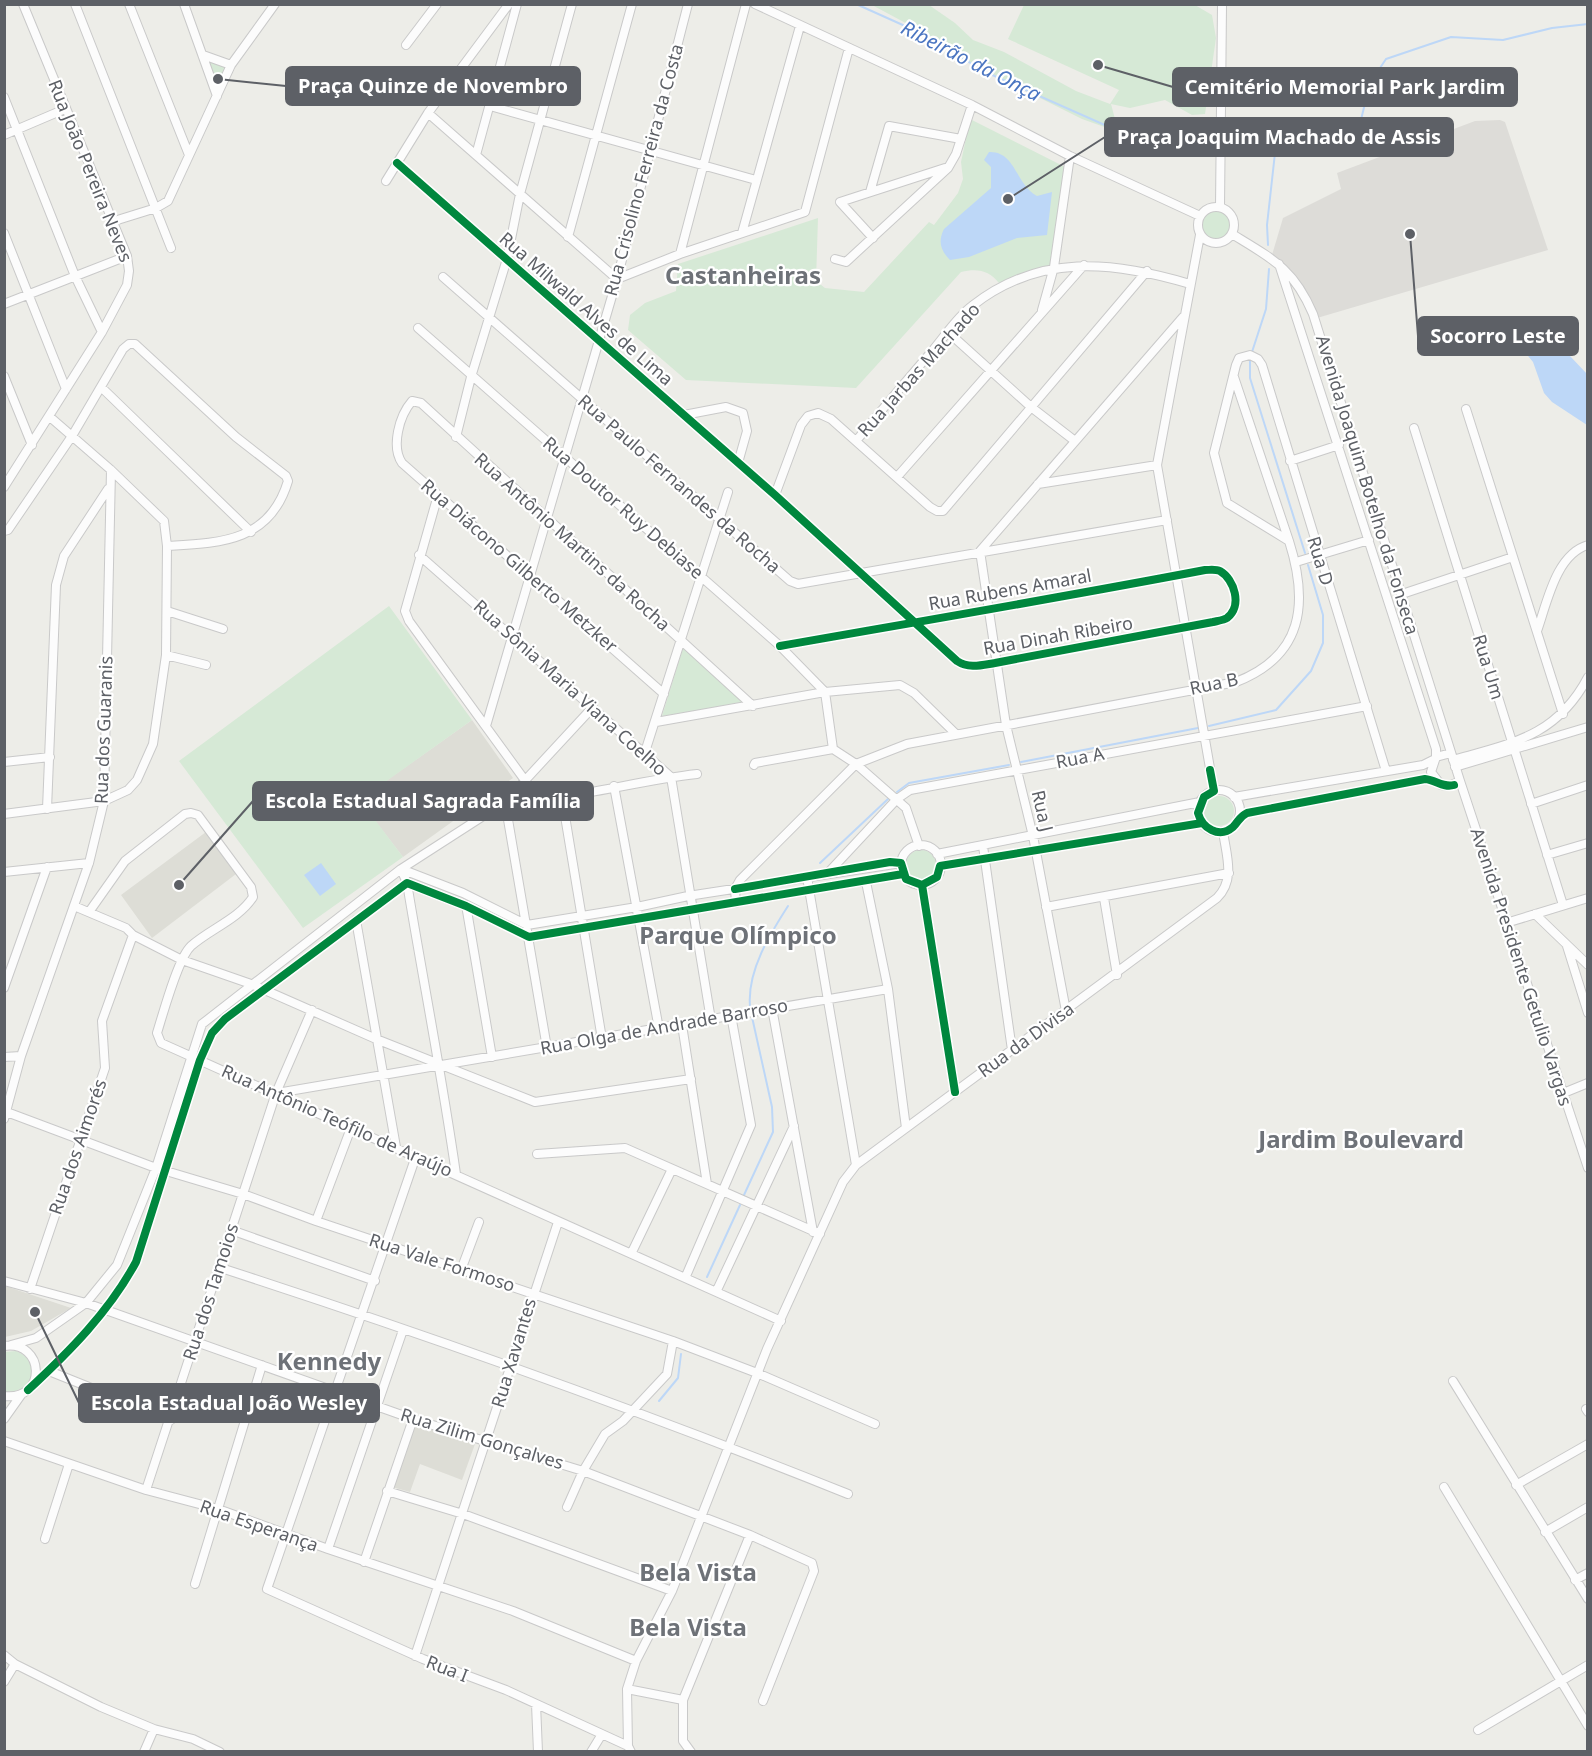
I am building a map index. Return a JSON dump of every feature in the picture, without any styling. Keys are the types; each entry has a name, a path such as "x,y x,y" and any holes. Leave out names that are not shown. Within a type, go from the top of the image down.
{"street":[{"name":"Rua João Pereira Neves","path":"4,488 102,332 127,285 129,271 127,256 111,222 23,4"},
{"path":"75,4 171,248"},
{"path":"129,4 189,155"},
{"path":"184,4 217,96"},
{"path":"111,222 156,208 168,201 231,65 275,4"},
{"path":"406,45 436,4"},
{"path":"386,181 428,113 509,4"},
{"path":"476,155 517,4"},
{"path":"456,437 471,377 507,259 520,194 572,4"},
{"path":"568,237 632,4"},
{"name":"Rua Crisolino Ferreira da Costa","path":"548,521 616,279 688,4"},
{"path":"680,254 746,4"},
{"path":"754,4 972,105 1070,156 1200,216"},
{"path":"1220,207 1222,5 1231,4"},
{"path":"742,233 800,26"},
{"path":"428,113 616,279 680,254 805,212 849,48"},
{"path":"203,55 231,65"},
{"path":"4,97 75,276 102,332"},
{"path":"835,259 846,262 948,168 961,139 972,105"},
{"path":"490,106 756,180"},
{"path":"4,135 65,109"},
{"path":"870,192 889,126 961,139"},
{"path":"1041,312 1054,267 1070,156"},
{"name":"Rua Milwald Alves de Lima","path":"397,163 755,478"},
{"path":"873,238 840,202 948,168"},
{"path":"1200,235 1214,244 1225,242 1232,234 1233,218 1220,207 1208,209 1200,216 1198,229 1200,235 1157,465 1187,628 1194,689 1214,791"},
{"path":"4,233 66,389"},
{"name":"Avenida Joaquim Botelho da Fonseca","path":"1232,234 1279,264 1303,290 1313,314 1453,760"},
{"path":"4,304 127,256"},
{"path":"1279,264 1436,749 1431,772 1434,780"},
{"path":"897,477 1084,265"},
{"name":"Rua Jarbas Machado","path":"856,441 971,306 1001,287 1054,267 1084,265 1147,271 1190,284"},
{"path":"776,495 801,425 808,417 818,414 831,419 937,512 948,506 1147,271"},
{"name":"Rua Paulo Fernandes da Rocha","path":"443,277 790,580 798,584 1167,520"},
{"path":"980,551 1183,317"},
{"name":"Rua Doutor Ruy Debiase","path":"418,328 471,377 780,646 825,692"},
{"path":"948,332 989,370 1075,441"},
{"path":"4,531 8,530 72,436 123,349 129,344 140,347 236,437 286,476 288,481 273,510 251,532 208,544 167,546"},
{"name":"Rua D","path":"1233,375 1239,358 1250,355 1258,359 1262,365 1318,555 1386,771"},
{"path":"1233,375 1215,449 1224,498 1232,508 1289,541"},
{"name":"Rua B","path":"856,764 907,744 1236,682 1259,672 1270,663 1289,642 1297,623 1301,588 1296,562 1233,375"},
{"path":"4,376 32,445"},
{"path":"100,387 251,532"},
{"path":"4,405 11,395"},
{"name":"Rua Antônio Martins da Rocha","path":"401,428 408,405 416,401 753,706"},
{"path":"684,415 726,407 743,413 747,431 738,463"},
{"path":"1466,409 1563,714"},
{"path":"4,814 104,801 128,790 146,764 153,744 166,655 167,546 164,521 111,470 50,417"},
{"name":"Rua Diácono Gilberto Metzker","path":"401,428 395,444 396,454 530,578 664,694"},
{"name":"Rua Um","path":"1413,428 1563,905"},
{"path":"1290,461 1339,445"},
{"path":"1038,484 1157,465"},
{"name":"Rua dos Guaranis","path":"5,1114 21,1056 89,862 104,801 109,597 108,488 111,470"},
{"name":"Rua Dinah Ribeiro","path":"755,478 962,665 995,663 1187,628 1227,618 1235,600 1235,591"},
{"path":"47,809 56,585 64,556 108,488"},
{"path":"645,752 728,492"},
{"path":"438,495 419,555 405,611 409,621 486,726 536,801"},
{"path":"486,726 548,521"},
{"path":"1296,562 1369,540"},
{"path":"1537,631 1565,560 1575,549 1587,545"},
{"name":"Rua J","path":"980,551 995,663 1006,724 1033,836 1066,1011"},
{"name":"Rua Sônia Maria Viana Coelho","path":"419,555 513,635 670,777 688,896 711,1020"},
{"path":"1402,594 1513,557"},
{"name":"Rua Rubens Amaral","path":"780,646 1205,570 1219,571 1229,579 1235,591"},
{"path":"167,611 223,629"},
{"path":"166,655 206,665"},
{"path":"1513,746 1540,731 1563,714 1578,696 1587,677"},
{"path":"656,722 825,692 900,685 914,693 956,734"},
{"path":"825,692 833,749"},
{"name":"Rua A","path":"827,874 897,799 910,790 1204,734 1366,706"},
{"path":"8,1345 36,1338 86,1303 117,1265 156,1168 202,1024 401,869 505,802 593,707"},
{"path":"937,854 1200,802 1214,791 1221,790 1234,796 1366,775 1423,765 1434,759 1453,760 1587,727"},
{"path":"754,765 833,749 856,764 897,799 909,814 919,846"},
{"path":"4,762 50,757"},
{"name":"Avenida Presidente Getulio Vargas","path":"1453,760 1587,1168"},
{"path":"736,903 735,889 740,880 856,764"},
{"path":"505,802 562,798 614,786 697,774"},
{"path":"1366,775 1370,790"},
{"path":"1200,802 1198,813 1202,823 1211,830 1223,831 1233,827 1239,818 1247,813 1434,780 1449,786 1460,781"},
{"path":"614,786 659,1029"},
{"path":"1531,804 1587,786"},
{"path":"1234,796 1239,806 1239,818"},
{"path":"562,798 602,1039"},
{"path":"505,802 547,1048"},
{"name":"Rua Antônio Teófilo de Araújo","path":"89,912 125,861 185,814 198,815 250,887 253,897 243,909 189,947 182,960 157,1039 190,1056 456,1173 558,1222 686,1276 781,1321"},
{"path":"940,866 1202,823"},
{"path":"1046,907 1229,873 1223,831"},
{"path":"1547,855 1587,843"},
{"path":"919,846 932,849 937,854 940,866 933,881 922,885 911,882 903,874 901,863 907,851 919,846"},
{"path":"983,846 1012,1050"},
{"path":"5,872 89,862"},
{"path":"401,869 463,893 527,925 637,908 688,896 901,863"},
{"path":"4,988 47,867"},
{"path":"401,869 407,883 424,988 441,1066 456,1173"},
{"name":"Rua da Divisa","path":"630,1749 627,1689 636,1661 672,1591 767,1349 781,1321 816,1233 843,1182 856,1165 1117,975 1217,898 1228,884 1229,873"},
{"path":"407,883 466,906 529,937 903,874"},
{"path":"807,877 826,1000 856,1165"},
{"path":"866,882 888,989 906,1128"},
{"path":"4,1396 25,1393 49,1371 121,1291 136,1262 200,1060 212,1033 263,989 407,883"},
{"path":"922,885 955,1092"},
{"path":"463,893 492,1057"},
{"path":"1104,898 1117,975"},
{"path":"1506,923 1586,899"},
{"path":"74,906 126,928 133,935 182,960 251,984 441,1066 536,1102 691,1079"},
{"path":"1535,914 1587,965"},
{"path":"356,920 396,1147"},
{"name":"Rua dos Aimorés","path":"30,1289 79,1139 105,1068 102,1020 133,935"},
{"path":"1567,945 1587,1013"},
{"name":"Rua Olga de Andrade Barroso","path":"276,1093 888,989"},
{"path":"772,1008 816,1233"},
{"name":"Rua dos Tamoios","path":"146,1490 171,1420 218,1267 276,1093 312,1010"},
{"path":"686,1276 751,1125 731,1015"},
{"path":"682,1025 707,1184"},
{"path":"4,1057 21,1056"},
{"path":"1561,1094 1587,1083"},
{"name":"Rua Vale Formoso","path":"5,1114 156,1168 243,1194 316,1221 674,1341 757,1373 875,1424"},
{"path":"717,1290 794,1125"},
{"path":"316,1221 351,1128"},
{"path":"537,1154 625,1148 816,1233"},
{"path":"285,1534 334,1390 375,1281 416,1156"},
{"path":"632,1252 672,1169"},
{"path":"461,1270 479,1222"},
{"name":"Rua Xavantes","path":"415,1656 436,1586 463,1514 533,1293 558,1222"},
{"path":"231,1230 375,1281"},
{"path":"218,1267 511,1365 728,1446 848,1494"},
{"name":"Rua Zilim Gonçalves","path":"4,1281 86,1303 413,1419 583,1471 750,1535 812,1563 814,1571 763,1701"},
{"path":"328,1549 403,1330"},
{"path":"567,1508 583,1471 604,1434 633,1410 667,1374 674,1341"},
{"path":"4,1419 37,1375 36,1366 27,1351 8,1345"},
{"path":"195,1584 262,1365"},
{"path":"49,1371 171,1420"},
{"path":"1453,1381 1587,1599"},
{"path":"364,1562 413,1419"},
{"name":"Rua Esperança","path":"4,1441 146,1490 218,1509 364,1562 513,1611 636,1661"},
{"path":"1516,1485 1587,1444"},
{"path":"45,1539 69,1464"},
{"path":"1444,1487 1587,1726"},
{"path":"387,1491 463,1514 672,1591"},
{"path":"1545,1532 1587,1507"},
{"name":"Rua I","path":"285,1534 267,1590 415,1656 536,1704 630,1749"},
{"path":"691,1752 683,1741 683,1700 750,1535"},
{"path":"1575,1580 1587,1573"},
{"path":"4,1655 15,1664 101,1707 154,1729 193,1739 220,1752"},
{"path":"4,1682 15,1664"},
{"path":"1478,1730 1587,1665"},
{"path":"627,1689 683,1700"},
{"path":"536,1704 538,1752"},
{"path":"144,1752 154,1729"},
{"path":"591,1752 602,1734"}],"shaded area":[{"path":"1500,120 1505,122 1548,250 1317,318 1306,290 1288,267 1272,255 1283,218 1341,189 1337,173 1475,121"},
{"path":"472,720 513,778 403,857 359,800"},
{"path":"206,832 236,874 152,938 121,895"},
{"path":"4,1286 71,1308 31,1331 5,1337"},
{"path":"414,1424 475,1444 462,1480 420,1464 410,1492 392,1487"}],"green space":[{"path":"872,5 929,5 955,23 973,40 1004,52 1076,91 1110,104 1119,90 1008,39 1024,5 1195,5 1212,15 1216,38 1205,114 1192,115 1165,100 1130,108 1111,104 1115,119 1110,129 1082,119 972,64 928,35"},
{"path":"206,58 229,66 218,91"},
{"path":"970,119 1067,168 1053,266 999,283 991,275 982,271 961,272 856,388 686,380 628,330 630,315 645,303 676,291 678,264 818,218 816,281 825,288 864,292 929,222 934,225 958,193 963,179 961,162"},
{"path":"1216,209 1227,214 1232,225 1227,236 1216,241 1205,236 1200,225 1205,214"},
{"path":"389,606 472,720 360,800 403,857 303,928 179,761"},
{"path":"683,648 746,703 662,716"},
{"path":"1219,796 1230,800 1234,811 1230,822 1219,826 1208,822 1204,811 1208,800"},
{"path":"921,850 932,854 936,865 932,876 921,880 910,876 906,865 910,854"},
{"path":"16,1351 31,1363 32,1376 23,1388 5,1392 4,1352"}],"water":[{"path":"989,152 1005,157 1024,184 1037,196 1052,192 1047,235 1017,238 969,257 950,260 941,245 942,233 991,188 991,167 984,160"},
{"path":"1549,328 1587,374 1587,425 1552,402 1544,393 1533,362 1519,345 1519,339"},
{"path":"321,863 336,884 320,896 304,875"}],"waterway":[{"name":"Ribeirão da Onça","path":"856,4 934,39 981,70 1116,130 1164,123 1218,133"},
{"name":"Ribeirão da Onça","path":"1224,134 1276,144 1297,152 1323,154 1355,144 1370,83 1386,59 1451,37 1503,40 1552,28 1588,24"},
{"path":"1268,245 1267,225 1276,144"},
{"path":"1252,352 1266,309 1269,269"},
{"path":"1250,358 1250,378 1305,553"},
{"path":"1209,726 1276,710 1311,671 1323,643 1323,615 1308,565"},
{"path":"1021,762 1198,728"},
{"path":"897,792 909,783 1009,765"},
{"path":"820,863 888,799"},
{"path":"750,1006 750,993 756,966 767,941 788,906"},
{"path":"744,1195 773,1132 772,1107 752,1017"},
{"path":"707,1277 740,1205"},
{"path":"659,1401 678,1378 681,1354"}],"cycle path":[{"path":"397,163 775,495 957,661 971,666 985,665 1220,620 1232,613 1236,600 1233,586 1225,575 1218,570 1205,570 940,618 886,627 780,646"},
{"path":"1210,770 1214,791 1204,797 1198,813 1203,823 1217,832 1233,827 1247,813 1425,779 1454,785"},
{"path":"735,889 890,862 901,863 906,879 922,885 937,877 940,866 1202,823"},
{"path":"28,1390 101,1314 114,1298 136,1262 200,1060 212,1033 225,1019 407,883 466,906 529,937 903,874"},
{"path":"922,885 955,1092"}],"place":[{"name":"Cemitério Memorial Park Jardim","path":"1098,65"},
{"name":"Praça Quinze de Novembro","path":"218,79"},
{"name":"Praça Joaquim Machado de Assis","path":"1008,199"},
{"name":"Socorro Leste","path":"1410,234"},
{"name":"Escola Estadual Sagrada Família","path":"179,885"},
{"name":"Escola Estadual João Wesley","path":"35,1312"}],"district":[{"name":"Castanheiras","path":"743,276"},
{"name":"Parque Olímpico","path":"738,936"},
{"name":"Jardim Boulevard","path":"1361,1140"},
{"name":"Kennedy","path":"329,1362"},
{"name":"Bela Vista","path":"698,1573"},
{"name":"Bela Vista","path":"688,1628"}]}
